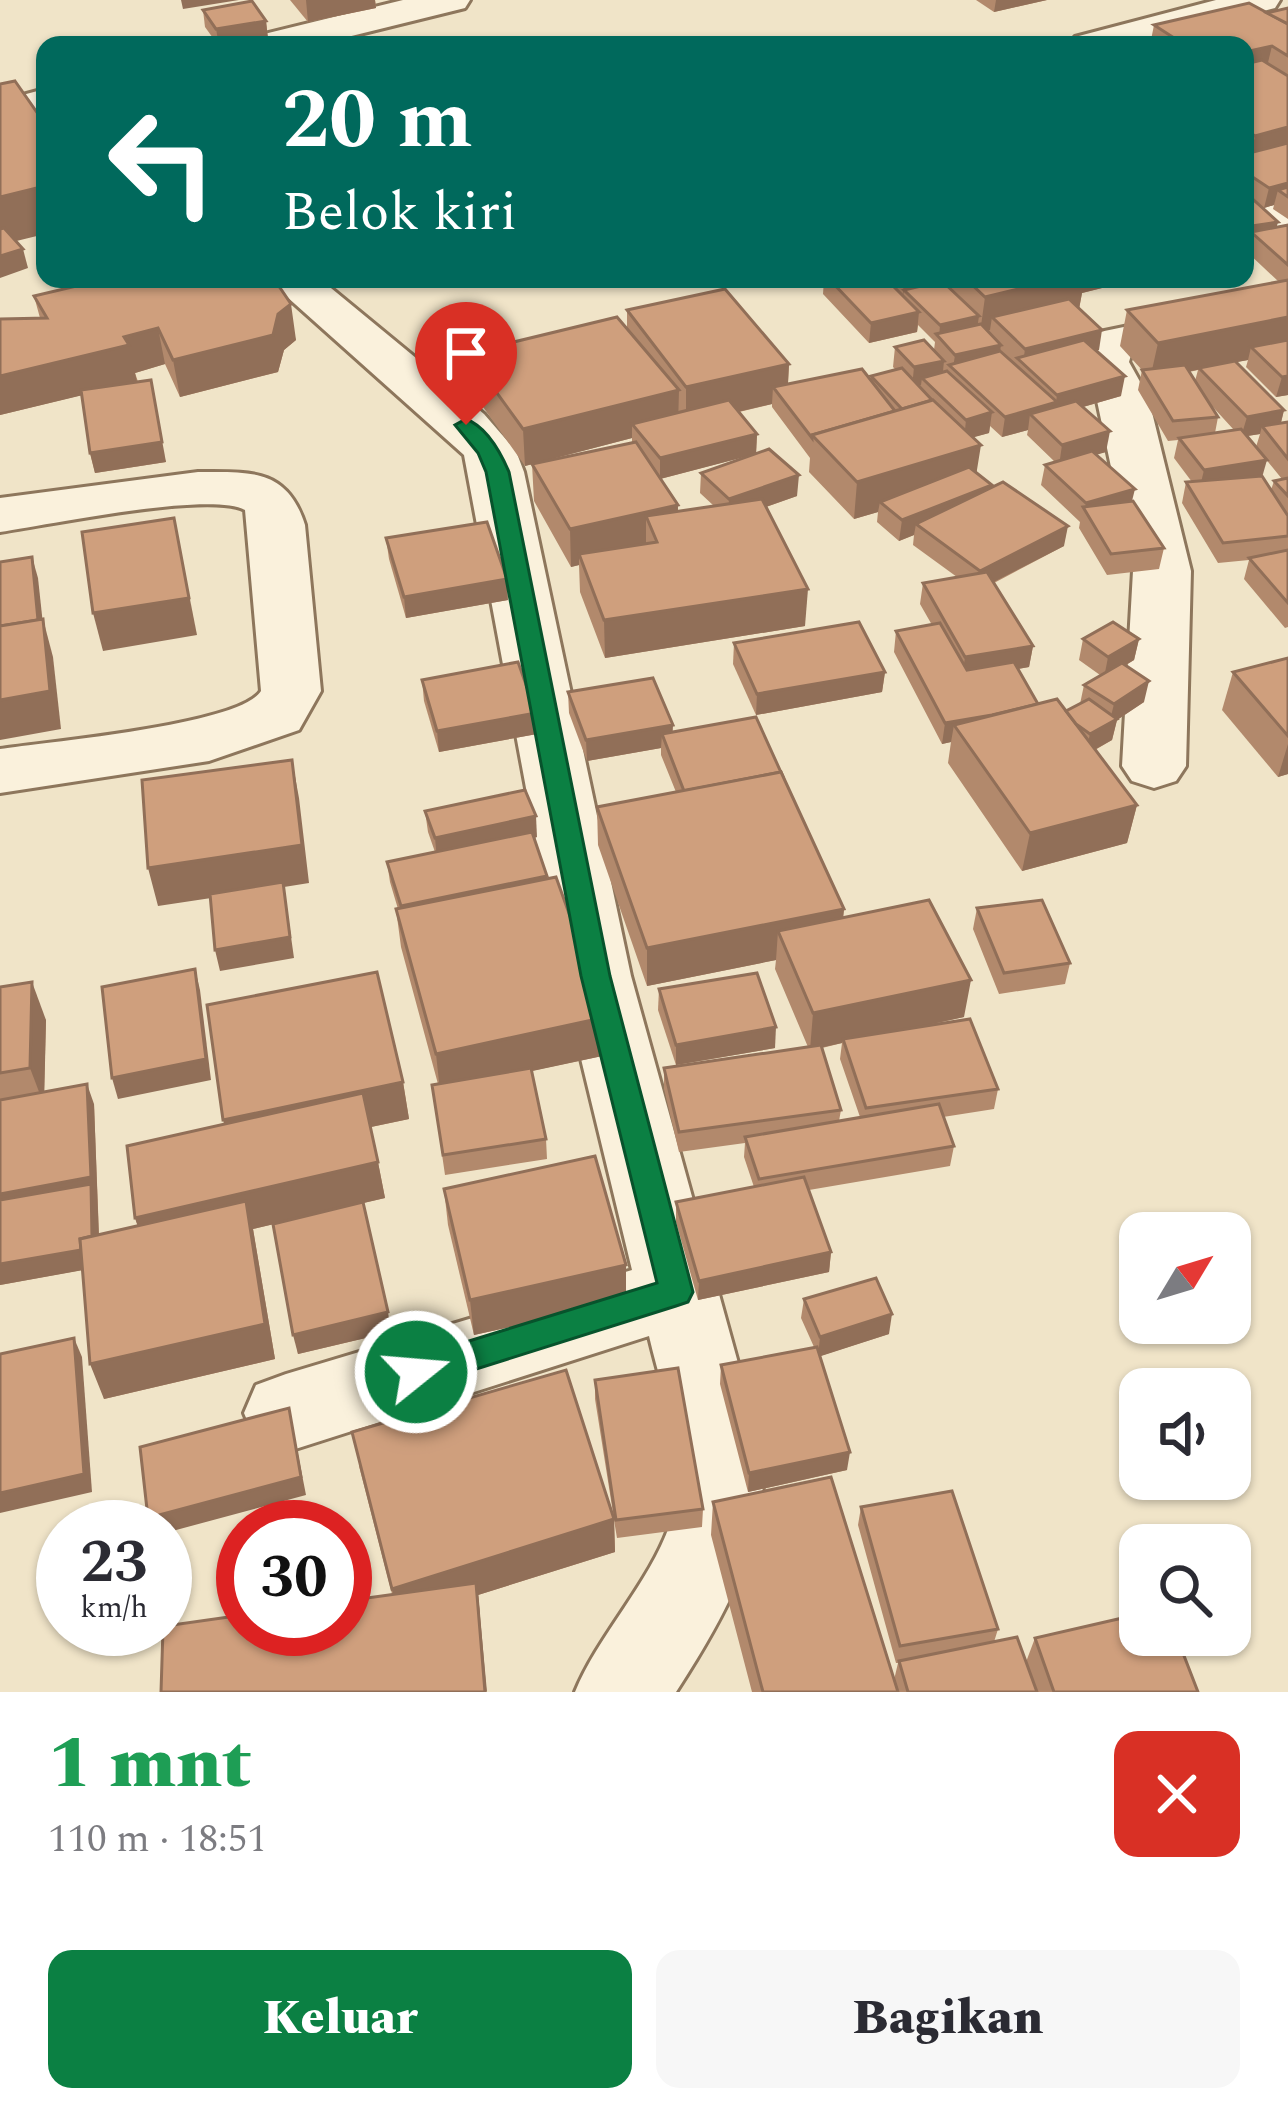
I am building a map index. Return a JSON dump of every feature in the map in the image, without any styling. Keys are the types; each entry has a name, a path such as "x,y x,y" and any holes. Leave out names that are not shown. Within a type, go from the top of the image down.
{"street":[{"path":"303,36 451,0"},
{"path":"1082,35 1261,0"},
{"path":"0,114 36,104"},
{"path":"1254,202 1288,225"},
{"path":"302,288 466,425 489,451 497,472 596,976 721,1457 721,1512 677,1606 622,1692"},
{"path":"1154,766 1162,571 1122,396 1104,362 1108,345 1288,308"},
{"path":"0,515 198,488 244,488 270,501 277,525 291,691 277,716 209,740 0,771"},
{"path":"286,1413 676,1292"}],"building":[{"path":"252,1 266,21 216,29 203,10"},
{"path":"1249,3 1288,24 1288,56 1272,46 1254,50 1254,36 1171,36 1154,25"},
{"path":"1288,8 1288,24 1267,13"},
{"path":"1262,60 1288,76 1288,127 1255,136 1254,135 1254,62"},
{"path":"15,81 36,111 36,188 0,197 0,84"},
{"path":"1288,143 1288,183 1269,188 1254,178 1254,152"},
{"path":"1254,200 1278,222 1254,226"},
{"path":"1288,225 1288,265 1254,235"},
{"path":"0,229 23,249 0,256"},
{"path":"1288,280 1288,317 1158,343 1127,310 1254,288"},
{"path":"68,288 280,288 291,304 278,314 273,335 173,360 158,328 124,337 129,345 0,376 0,319 47,318 34,296"},
{"path":"838,288 895,288 919,312 871,323"},
{"path":"949,288 979,316 940,325 904,290"},
{"path":"976,288 1022,288 985,297"},
{"path":"725,289 789,364 686,387 627,310"},
{"path":"1069,299 1102,330 1025,349 992,317"},
{"path":"617,317 679,390 523,429 468,353"},
{"path":"981,324 1001,345 955,355 936,334"},
{"path":"924,340 944,361 914,367 895,347"},
{"path":"1084,340 1125,376 1057,395 1017,358"},
{"path":"1288,340 1288,376 1282,377 1251,347"},
{"path":"1000,351 1057,402 1005,417 949,365"},
{"path":"1235,361 1284,410 1247,417 1199,368"},
{"path":"1185,365 1218,417 1173,421 1142,370"},
{"path":"902,368 932,400 902,409 871,376"},
{"path":"862,369 895,411 812,438 773,387"},
{"path":"947,371 992,412 966,420 922,378"},
{"path":"151,380 162,442 90,453 81,390"},
{"path":"729,400 757,434 660,458 632,424"},
{"path":"933,400 981,445 857,482 812,435"},
{"path":"1076,401 1110,431 1062,445 1030,414"},
{"path":"1288,422 1288,459 1262,426"},
{"path":"1241,429 1267,460 1204,470 1179,438"},
{"path":"636,442 678,505 570,529 532,464"},
{"path":"769,449 799,475 729,499 701,473"},
{"path":"1092,451 1135,489 1086,503 1045,465"},
{"path":"969,467 992,485 902,520 880,502"},
{"path":"1262,476 1288,516 1288,536 1223,543 1186,482"},
{"path":"1288,478 1288,496 1274,481"},
{"path":"1003,482 1068,526 980,571 916,524"},
{"path":"762,499 808,589 604,620 579,554 657,542 646,516"},
{"path":"1133,501 1164,548 1111,554 1083,507"},
{"path":"174,518 189,598 93,613 82,532"},
{"path":"487,522 507,579 404,597 386,538"},
{"path":"1288,550 1288,603 1249,558"},
{"path":"32,557 38,620 0,626 0,562"},
{"path":"987,572 1033,646 965,657 923,583"},
{"path":"43,619 50,691 0,700 0,626"},
{"path":"859,622 885,672 757,694 734,643"},
{"path":"1113,622 1139,639 1108,657 1083,639"},
{"path":"940,623 967,670 1014,662 1038,704 945,723 896,631"},
{"path":"1288,658 1288,736 1233,672"},
{"path":"518,662 536,713 437,731 422,680"},
{"path":"1122,663 1149,681 1114,704 1084,685"},
{"path":"653,678 673,725 586,740 568,692"},
{"path":"1057,699 1137,805 1030,833 954,725"},
{"path":"1089,699 1117,719 1090,734 1066,711"},
{"path":"756,717 781,772 684,791 662,734"},
{"path":"292,760 302,845 148,868 142,780"},
{"path":"781,772 844,909 647,948 597,807"},
{"path":"525,790 536,816 435,838 425,811"},
{"path":"532,832 547,876 401,906 387,862"},
{"path":"556,877 606,1017 436,1054 396,909"},
{"path":"283,882 290,937 215,950 210,894"},
{"path":"929,900 971,980 813,1013 778,931"},
{"path":"1042,900 1070,963 1004,973 977,908"},
{"path":"195,969 206,1059 112,1078 102,987"},
{"path":"377,972 403,1082 223,1120 207,1005"},
{"path":"757,973 776,1027 676,1045 659,989"},
{"path":"32,982 30,1068 0,1073 0,987"},
{"path":"970,1019 998,1089 866,1108 843,1039"},
{"path":"821,1045 841,1110 679,1132 664,1068"},
{"path":"531,1068 546,1139 443,1155 432,1085"},
{"path":"87,1084 91,1177 0,1194 0,1100"},
{"path":"363,1093 378,1162 135,1218 127,1146"},
{"path":"939,1104 954,1146 759,1179 745,1137"},
{"path":"595,1156 626,1265 470,1300 444,1189"},
{"path":"804,1177 831,1252 699,1281 676,1202"},
{"path":"91,1184 92,1236 80,1239 81,1250 0,1264 0,1200"},
{"path":"246,1201 265,1324 90,1364 80,1239"},
{"path":"363,1202 388,1312 293,1335 273,1224"},
{"path":"876,1278 892,1314 820,1337 804,1299"},
{"path":"74,1338 84,1474 0,1493 0,1354"},
{"path":"817,1347 850,1452 749,1473 721,1365"},
{"path":"678,1368 703,1509 616,1520 595,1380"},
{"path":"566,1370 614,1519 392,1589 352,1432"},
{"path":"289,1408 301,1477 192,1506 192,1500 146,1500 140,1447"},
{"path":"831,1477 898,1692 763,1692 713,1502"},
{"path":"952,1491 998,1629 900,1646 861,1507"},
{"path":"476,1583 485,1692 161,1692 162,1656 192,1656 192,1622 216,1619 216,1656 372,1656 372,1597"},
{"path":"1119,1619 1119,1656 1184,1656 1198,1692 1054,1692 1035,1638"},
{"path":"1017,1637 1037,1692 908,1692 899,1661"}],"route":[{"path":"416,1372 676,1292 596,976 497,472 489,451 466,425"}]}
